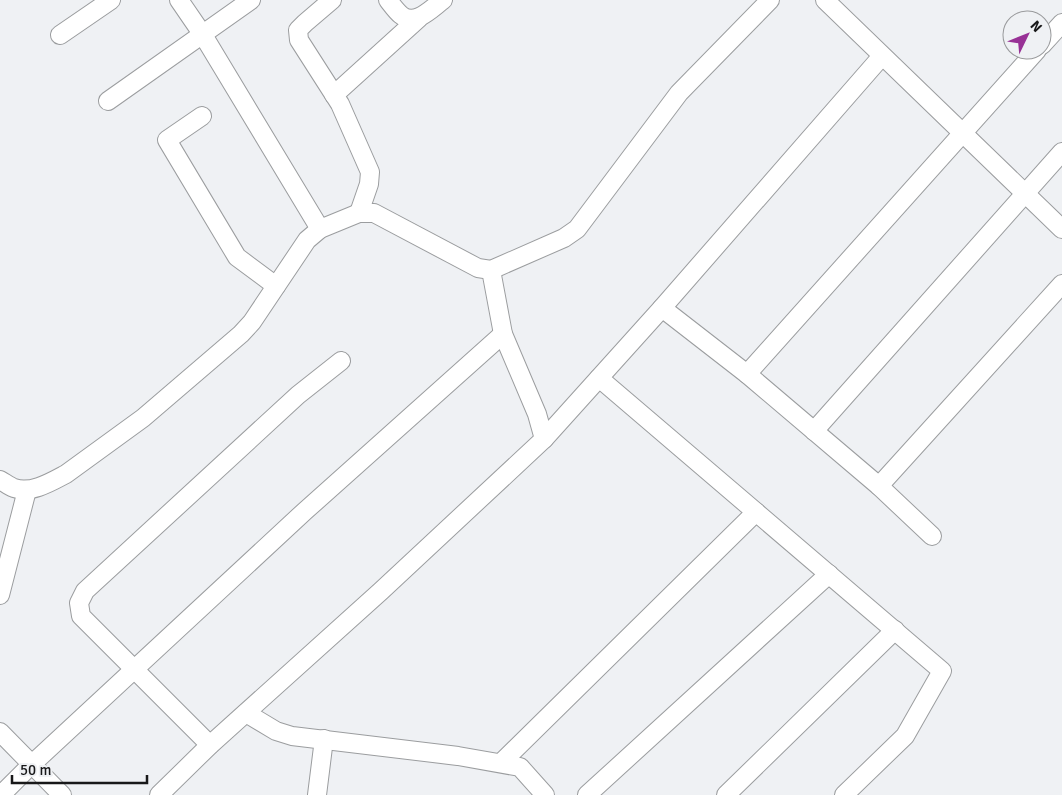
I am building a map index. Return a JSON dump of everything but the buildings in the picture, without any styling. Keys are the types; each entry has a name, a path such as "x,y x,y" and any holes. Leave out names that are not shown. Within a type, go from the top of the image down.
{"street":[{"path":"60,35 111,0"},
{"path":"179,0 203,35 320,229"},
{"path":"108,101 251,0"},
{"path":"332,0 304,22 298,30 299,40 347,118 370,172 369,184 359,213"},
{"path":"388,0 402,17 409,20 419,18"},
{"path":"334,96 419,18 443,0"},
{"path":"0,480 14,488 27,490 52,481 66,474 144,418 241,334 252,322 307,240 320,229 359,213 374,213 478,268 490,270 564,238 577,229 679,93 770,0"},
{"path":"825,0 1062,229"},
{"path":"1052,34 1062,23"},
{"path":"160,795 210,745 389,584 544,439 662,308 882,56"},
{"path":"747,374 1028,60"},
{"path":"202,116 167,140 238,258 276,286"},
{"path":"814,431 1062,152"},
{"path":"490,270 503,334 537,414 544,439"},
{"path":"879,486 1062,284"},
{"path":"662,308 747,374 879,486 932,536"},
{"path":"2,795 31,764 305,511 503,334"},
{"path":"210,745 81,616 80,603 85,591 298,395 341,361"},
{"path":"599,378 942,670 905,736 844,795"},
{"path":"0,595 27,490"},
{"path":"501,764 756,512"},
{"path":"588,795 829,574"},
{"path":"726,795 895,630"},
{"path":"246,713 276,731 292,736 458,756 520,767 545,795"},
{"path":"0,732 62,795"},
{"path":"318,795 324,739"}]}
